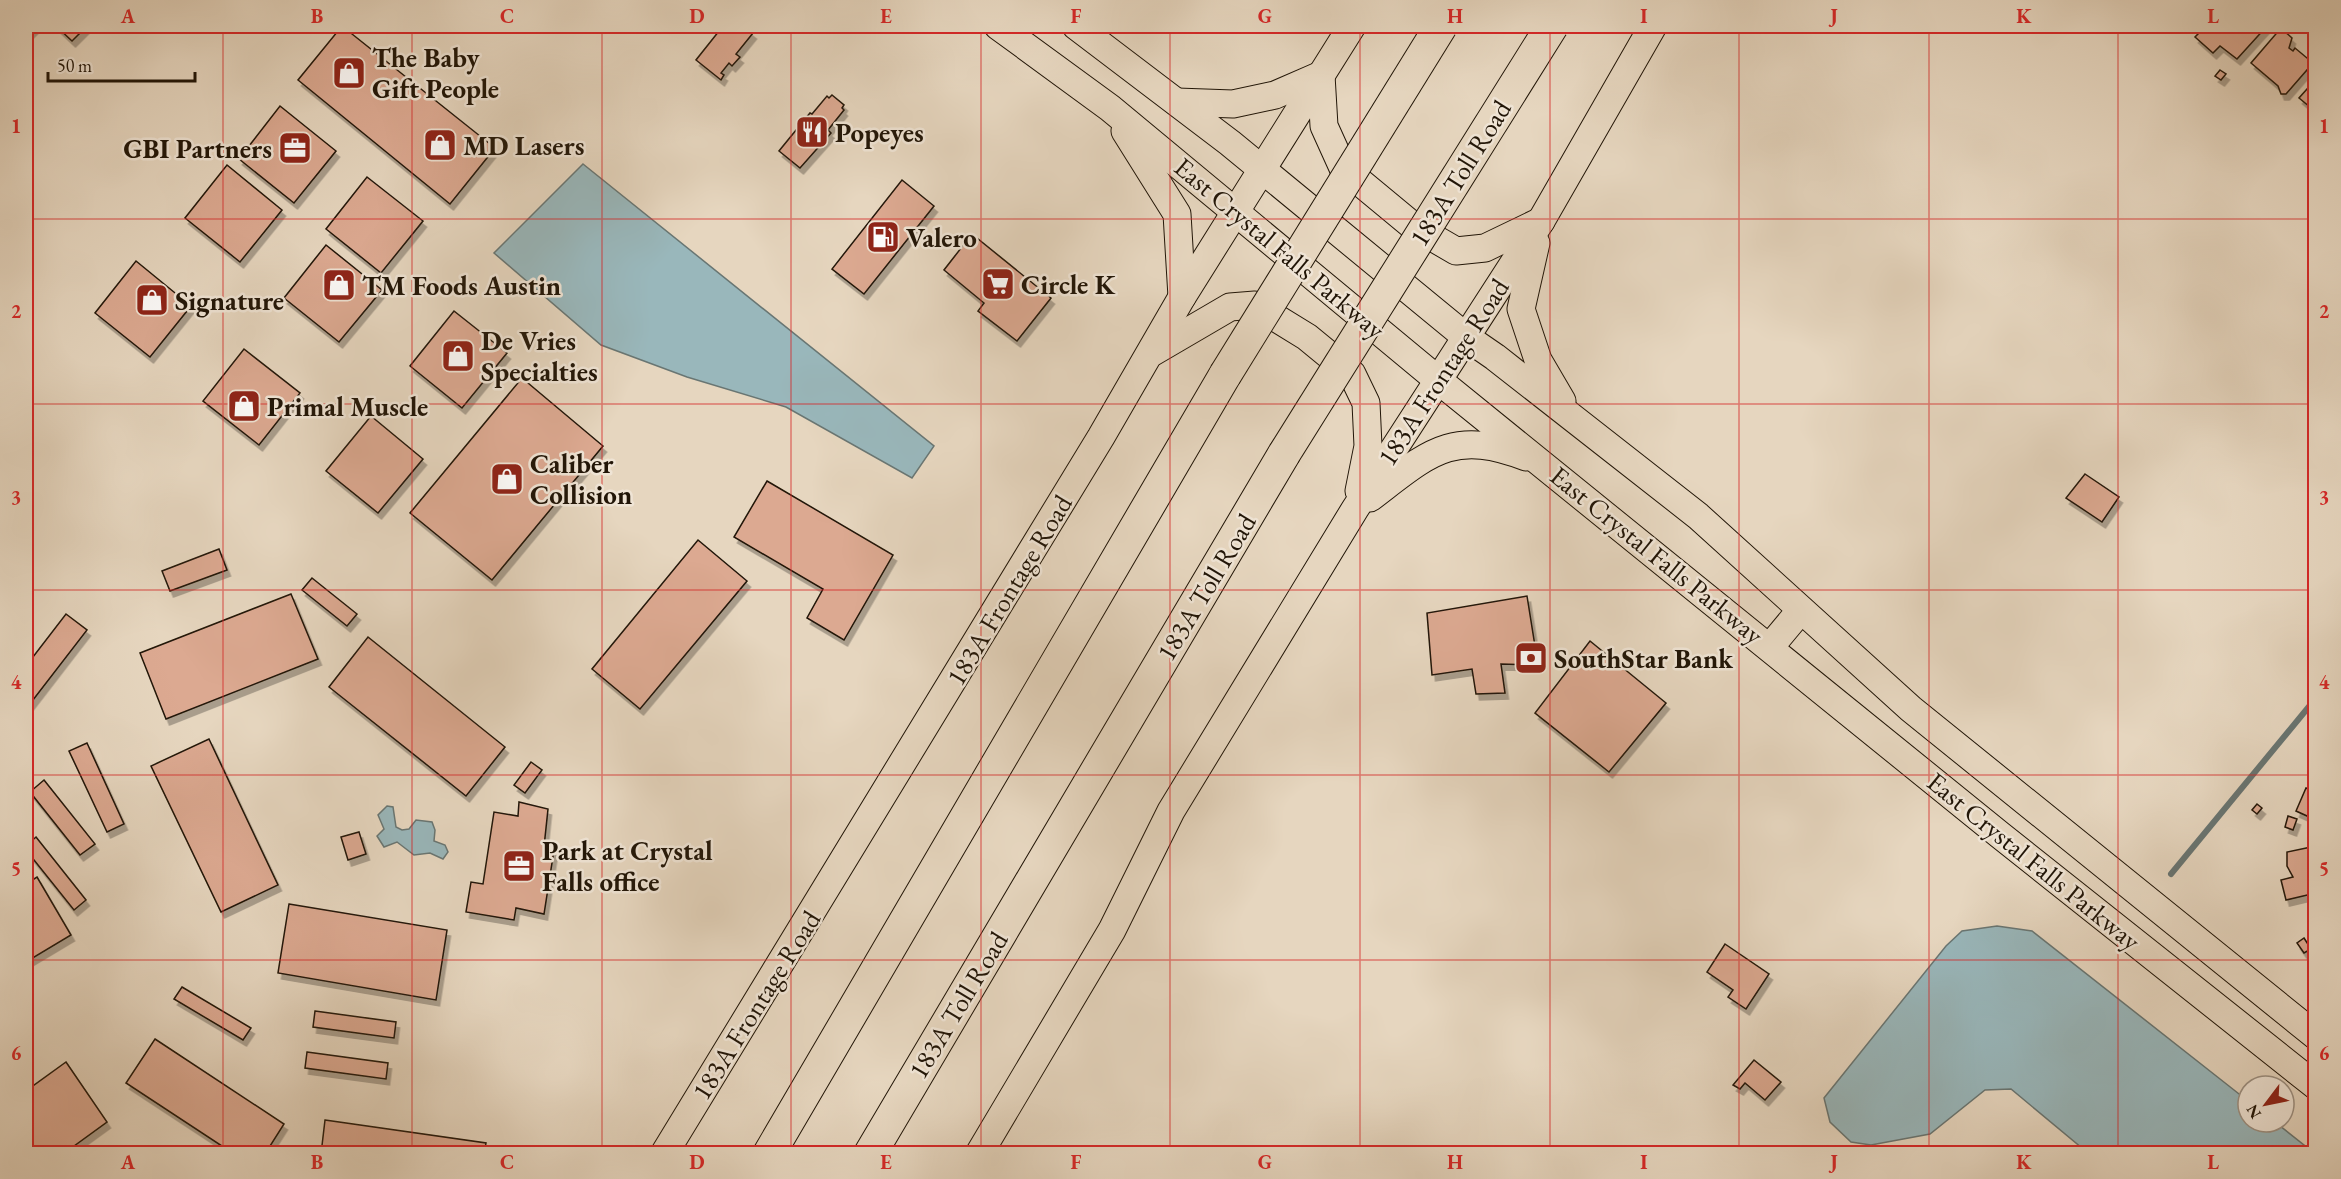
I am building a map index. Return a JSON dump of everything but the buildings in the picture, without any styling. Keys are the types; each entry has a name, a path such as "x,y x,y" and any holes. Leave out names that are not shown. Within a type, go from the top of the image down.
{"highway":[{"path":"769,1154 1225,375 1441,26"},
{"name":"183A Toll Road","path":"870,1154 1284,454 1552,26"}],"main road":[{"name":"East Crystal Falls Parkway","path":"998,26 1110,108 1438,380 2000,835 2316,1086"},
{"name":"East Crystal Falls Parkway","path":"1076,26 1178,102 1466,337 1569,414 1698,516 1800,611 1911,709 2316,1036"},
{"name":"183A Frontage Road","path":"664,1154 1029,557 1182,297 1352,26"},
{"name":"183A Frontage Road","path":"979,1154 1112,930 1172,811 1354,509 1541,221 1653,26"},
{"path":"1178,102 1233,104 1275,95 1321,75 1324,126 1343,168 1413,226 1456,251 1485,248 1541,221"},
{"path":"1110,108 1161,185 1177,214 1182,297"},
{"path":"1541,221 1521,309 1538,360 1569,414"},
{"path":"1149,355 1230,307 1256,305 1307,337 1352,374 1366,403 1368,446 1354,509"},
{"path":"1354,509 1435,451 1456,444 1478,444 1503,448 1543,463"},
{"path":"1770,647 1800,611"}],"water":[{"path":"583,164 934,446 912,478 786,407 687,377 601,345 494,253"},
{"path":"387,806 393,807 396,827 402,830 409,829 416,820 432,822 435,830 434,841 445,845 448,852 443,859 430,853 414,855 397,842 384,847 377,836 384,829 378,815"},
{"path":"1997,926 2032,931 2236,1092 2236,1134 2290,1134 2311,1153 2088,1153 2011,1089 1985,1090 1930,1134 1871,1145 1851,1142 1830,1122 1824,1098 1946,946 1962,931"}],"waterway":[{"path":"2171,874 2316,698"}],"place":[{"name":"The Baby Gift People","path":"349,73"},
{"name":"Popeyes","path":"812,132"},
{"name":"MD Lasers","path":"440,145"},
{"name":"GBI Partners","path":"295,148"},
{"name":"Valero","path":"883,237"},
{"name":"Circle K","path":"998,284"},
{"name":"TM Foods Austin","path":"339,285"},
{"name":"Signature","path":"152,300"},
{"name":"De Vries Specialties","path":"458,356"},
{"name":"Primal Muscle","path":"244,406"},
{"name":"Caliber Collision","path":"507,479"},
{"name":"SouthStar Bank","path":"1531,658"},
{"name":"Park at Crystal Falls office","path":"519,866"}]}
